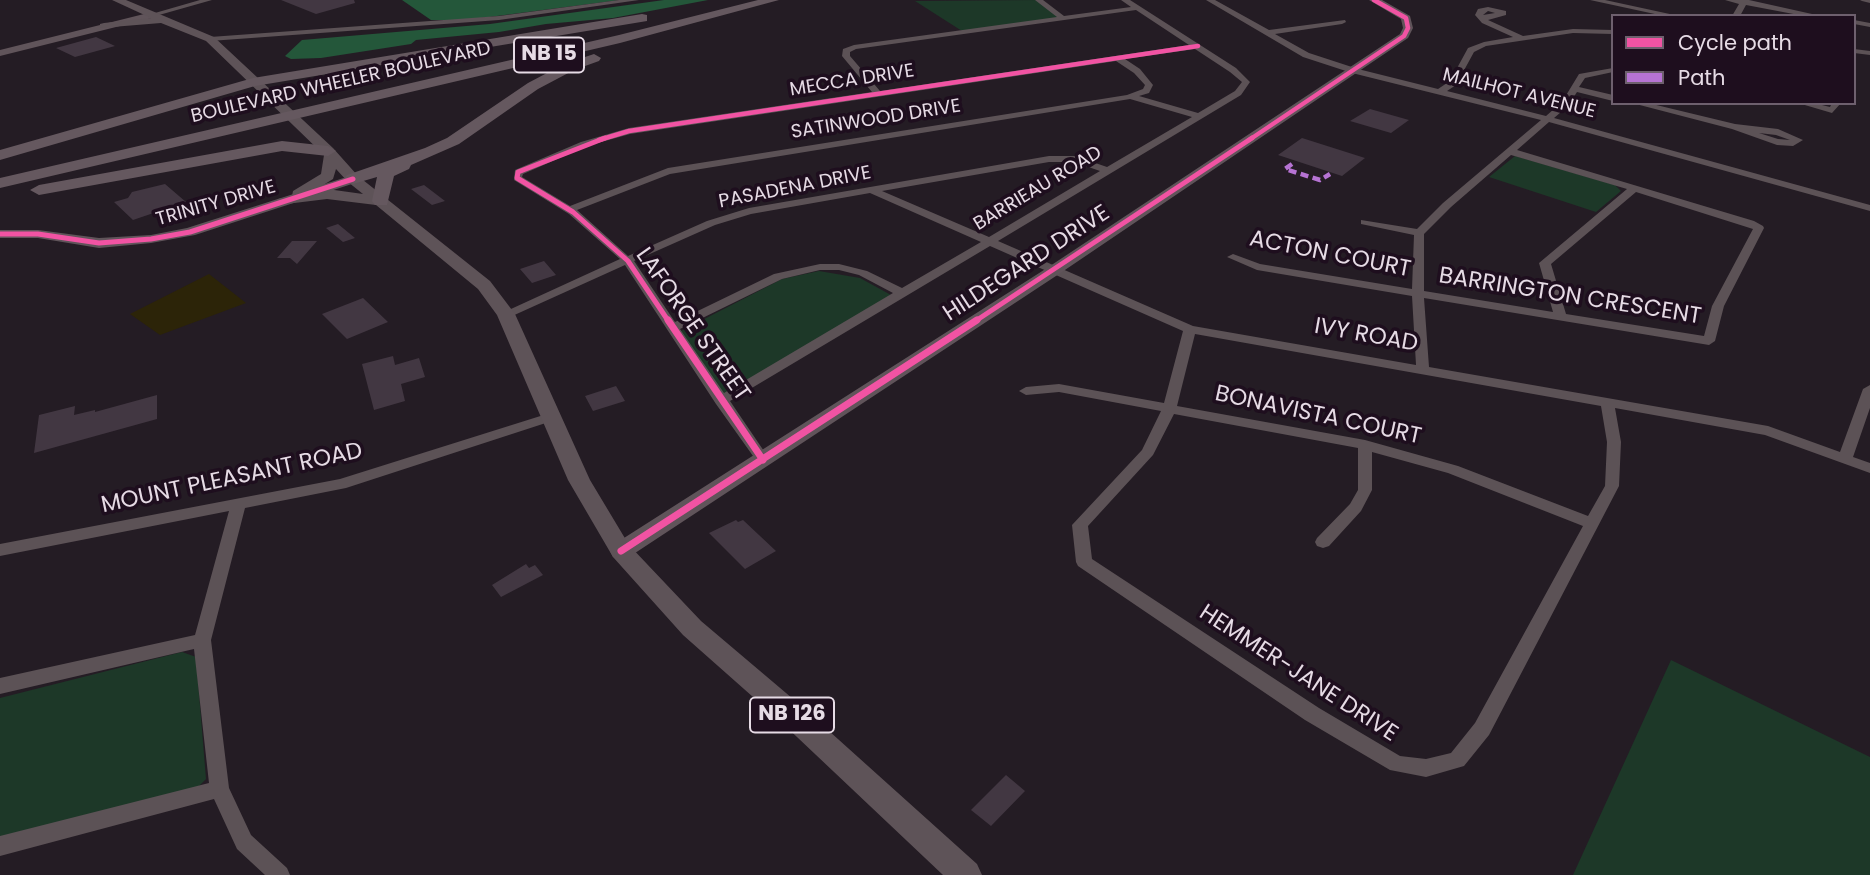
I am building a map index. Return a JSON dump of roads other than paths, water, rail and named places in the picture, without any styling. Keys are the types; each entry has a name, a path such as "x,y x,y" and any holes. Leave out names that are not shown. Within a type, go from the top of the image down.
{"highway":[{"path":"0,155 247,77 369,64 664,15 736,0"},
{"name":"BOULEVARD WHEELER BOULEVARD","path":"0,183 736,0"},
{"path":"353,179 453,141 533,86 569,67 646,39 774,0"},
{"name":"BOULEVARD WHEELER BOULEVARD","path":"319,103 621,39 774,0"},
{"name":"BOULEVARD WHEELER BOULEVARD","path":"0,170 254,118"},
{"path":"0,197 282,146 299,146 330,153"},
{"path":"382,201 383,181 387,173 415,157"}],"main road":[{"name":"NB 126","path":"117,0 210,39 330,153 353,179 484,285 506,314 579,480 621,551 692,628 789,712 966,875"},
{"path":"104,26 136,13 133,7"},
{"path":"104,26 142,20 172,22"},
{"path":"284,202 328,176 330,153"},
{"path":"284,202 327,194 382,201"}],"street":[{"path":"0,53 208,0"},
{"path":"210,39 499,18 635,0"},
{"path":"1039,0 1064,19"},
{"name":"BARRIEAU ROAD","path":"721,401 1238,93 1246,82 1233,70 1125,0"},
{"path":"1211,0 1217,0"},
{"name":"MAILHOT AVENUE","path":"1211,0 1306,55 1355,71 1548,119 1870,208"},
{"name":"HILDEGARD DRIVE","path":"621,551 1053,271 1404,36 1409,28 1406,18 1374,0"},
{"path":"1594,0 1666,14"},
{"path":"1729,0 1808,14"},
{"path":"1864,0 1870,1"},
{"path":"877,93 846,56 846,51 855,47 1137,8"},
{"path":"1485,21 1523,38"},
{"path":"1267,33 1342,22"},
{"path":"1440,92 1453,83 1471,50 1484,44 1573,31 1611,32"},
{"name":"MECCA DRIVE","path":"518,172 583,144 629,131 1198,47"},
{"path":"1857,51 1870,53"},
{"path":"1116,58 1137,71 1149,85 1146,91 1130,97"},
{"path":"1423,368 1419,233 1565,104 1582,76 1611,70"},
{"path":"1575,89 1611,98"},
{"path":"1130,97 1199,116"},
{"name":"SATINWOOD DRIVE","path":"568,210 668,171 1130,97"},
{"path":"1644,105 1735,127 1777,142 1793,143 1798,140 1778,132 1735,127"},
{"path":"1811,105 1832,110 1836,105"},
{"name":"BARRINGTON CRESCENT","path":"1419,295 1709,341 1718,306 1759,228 1509,151"},
{"name":"PASADENA DRIVE","path":"506,314 711,223 749,211 1049,159 1075,159 1107,170"},
{"name":"LAFORGE STREET","path":"518,172 517,178 528,187 568,210 628,261 763,460"},
{"name":"TRINITY DRIVE","path":"0,234 38,234 72,241 125,242 190,232 353,179"},
{"path":"1561,318 1545,263 1635,188"},
{"name":"IVY ROAD","path":"873,190 1190,329 1768,431 1870,468"},
{"path":"1365,222 1419,233"},
{"name":"ACTON COURT","path":"1233,257 1257,267 1419,295"},
{"path":"672,328 778,276 820,267 839,267 863,273 902,293"},
{"name":"HEMMER-JANE DRIVE","path":"1190,329 1169,409 1148,452 1080,525 1084,562 1312,714 1397,764 1426,768 1457,760 1482,729 1612,486 1614,442 1607,403"},
{"name":"BONAVISTA COURT","path":"1026,391 1059,387 1365,445 1454,469 1592,524"},
{"path":"1845,459 1870,389"},
{"name":"MOUNT PLEASANT ROAD","path":"0,550 341,484 550,417"},
{"path":"1323,542 1356,507 1365,490 1365,445"},
{"path":"238,504 202,640 219,789 244,842 280,875"},
{"path":"0,686 202,640"},
{"path":"0,846 219,789"}]}
